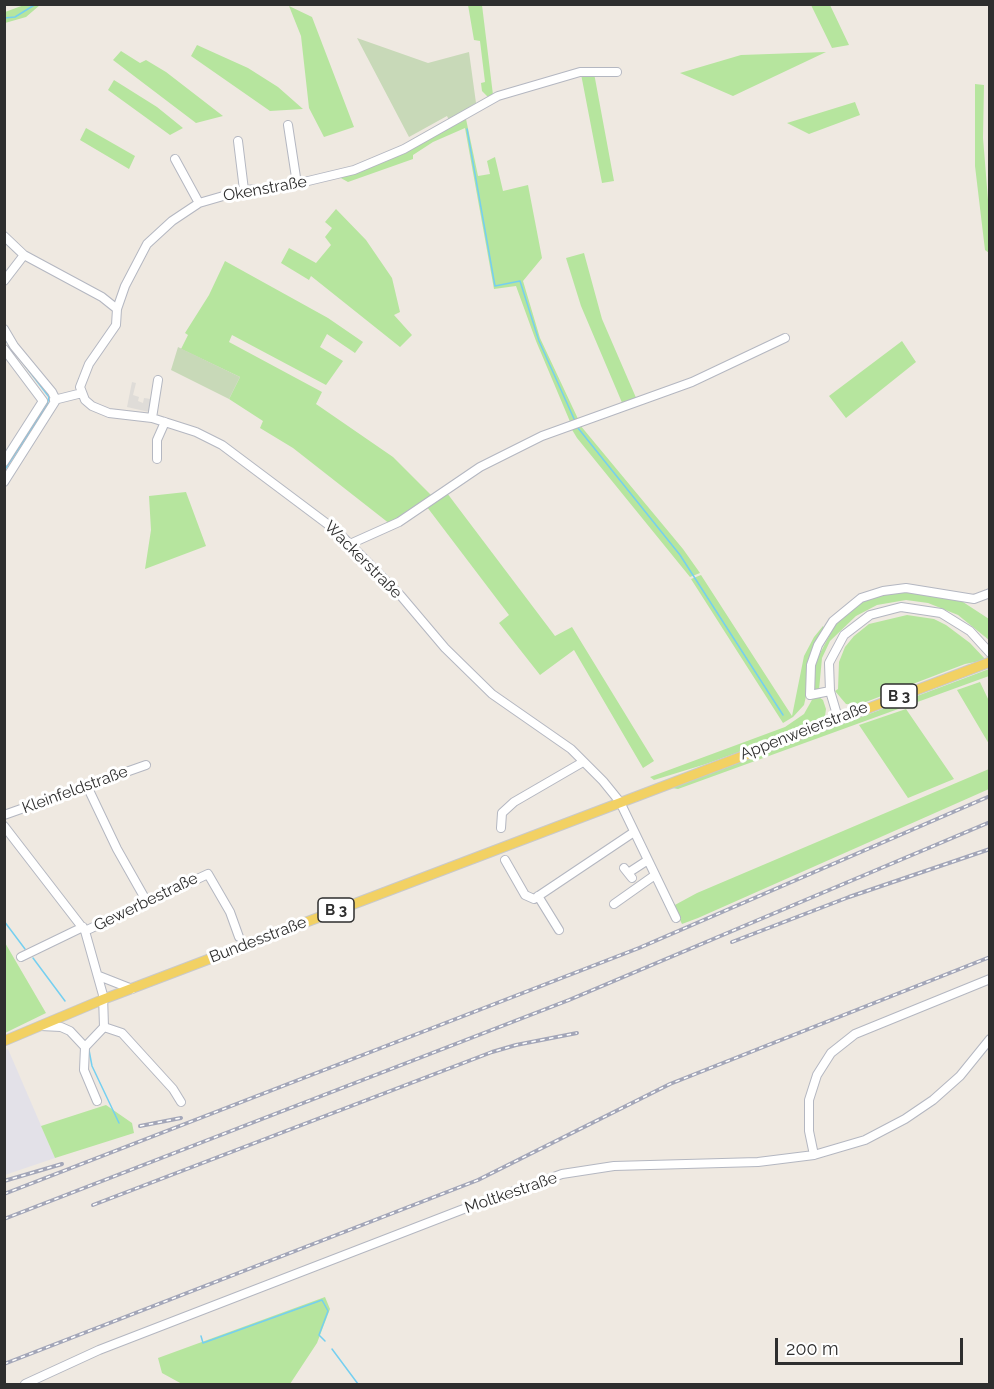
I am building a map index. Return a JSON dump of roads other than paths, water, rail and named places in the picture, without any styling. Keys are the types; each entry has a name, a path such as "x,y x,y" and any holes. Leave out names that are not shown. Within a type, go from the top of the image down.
{"main road":[{"name":"Appenweierstraße","path":"620,802 990,662"},
{"name":"Bundesstraße","path":"4,1041 104,999 620,802"}],"street":[{"name":"Okenstraße","path":"82,393 82,380 89,364 116,325 117,309 125,286 147,244 172,221 199,203 244,190 297,184 354,170 404,149 498,96 580,72 617,72"},
{"path":"288,125 297,184"},
{"path":"238,141 244,190"},
{"path":"176,159 199,203"},
{"path":"4,236 24,255 117,309"},
{"path":"4,281 24,255"},
{"path":"4,329 14,346 52,392 54,400 4,482"},
{"path":"350,544 399,522 480,467 542,436 692,382 785,338"},
{"path":"4,349 43,401"},
{"path":"152,418 159,380"},
{"path":"43,401 82,393"},
{"name":"Wackerstraße","path":"82,393 92,406 110,412 152,418 196,432 222,445 279,485 350,544 400,596 445,648 492,694 571,749 620,802 676,918"},
{"path":"4,462 43,401"},
{"path":"157,459 157,440 165,422"},
{"path":"830,691 810,694 811,665 818,645 832,621 861,598 883,591 906,588 974,599 990,593"},
{"path":"838,718 830,691 829,663 835,648 856,625 884,610 910,608 941,614 958,622 990,653"},
{"path":"501,828 502,813 514,802 583,762"},
{"name":"Kleinfeldstraße","path":"4,815 86,784 146,765"},
{"path":"86,784 117,849 147,902"},
{"path":"4,826 84,929 104,999 104,1027 85,1047 84,1070 97,1101"},
{"path":"505,860 525,895 534,899 634,832"},
{"path":"628,873 648,860"},
{"name":"Gewerbestraße","path":"84,929 208,874 230,912 239,937"},
{"path":"614,904 655,875"},
{"path":"538,896 559,930"},
{"path":"21,957 84,929"},
{"path":"99,976 132,989"},
{"path":"814,1155 809,1131 809,1100 817,1075 831,1053 855,1034 990,979"},
{"path":"41,1026 61,1026 70,1031 85,1047"},
{"path":"104,1027 122,1033 181,1102"},
{"name":"Moltkestraße","path":"25,1384 99,1350 461,1210 562,1174 614,1166 758,1162 814,1155 865,1140 905,1119 960,1076 990,1039"}],"waterway":[{"path":"4,18 15,17 36,4"},
{"path":"467,129 495,286 520,281 539,341 575,421"},
{"path":"4,338 49,397 47,405 4,471"},
{"path":"578,428 680,555 783,715"},
{"path":"4,921 25,949"},
{"path":"33,958 65,1001"},
{"path":"89,1050 92,1066 119,1123"},
{"path":"201,1336 203,1343 322,1300 328,1311 319,1335 325,1341"},
{"path":"332,1349 358,1384"}],"railway":[{"path":"4,1194 639,948 990,796"},
{"path":"4,1219 569,1000 990,822"},
{"path":"732,942 849,897 990,849"},
{"path":"4,1364 478,1180 670,1084 990,957"},
{"path":"93,1205 492,1052 577,1033"},
{"path":"140,1126 181,1118"},
{"path":"4,1181 62,1164"}]}
